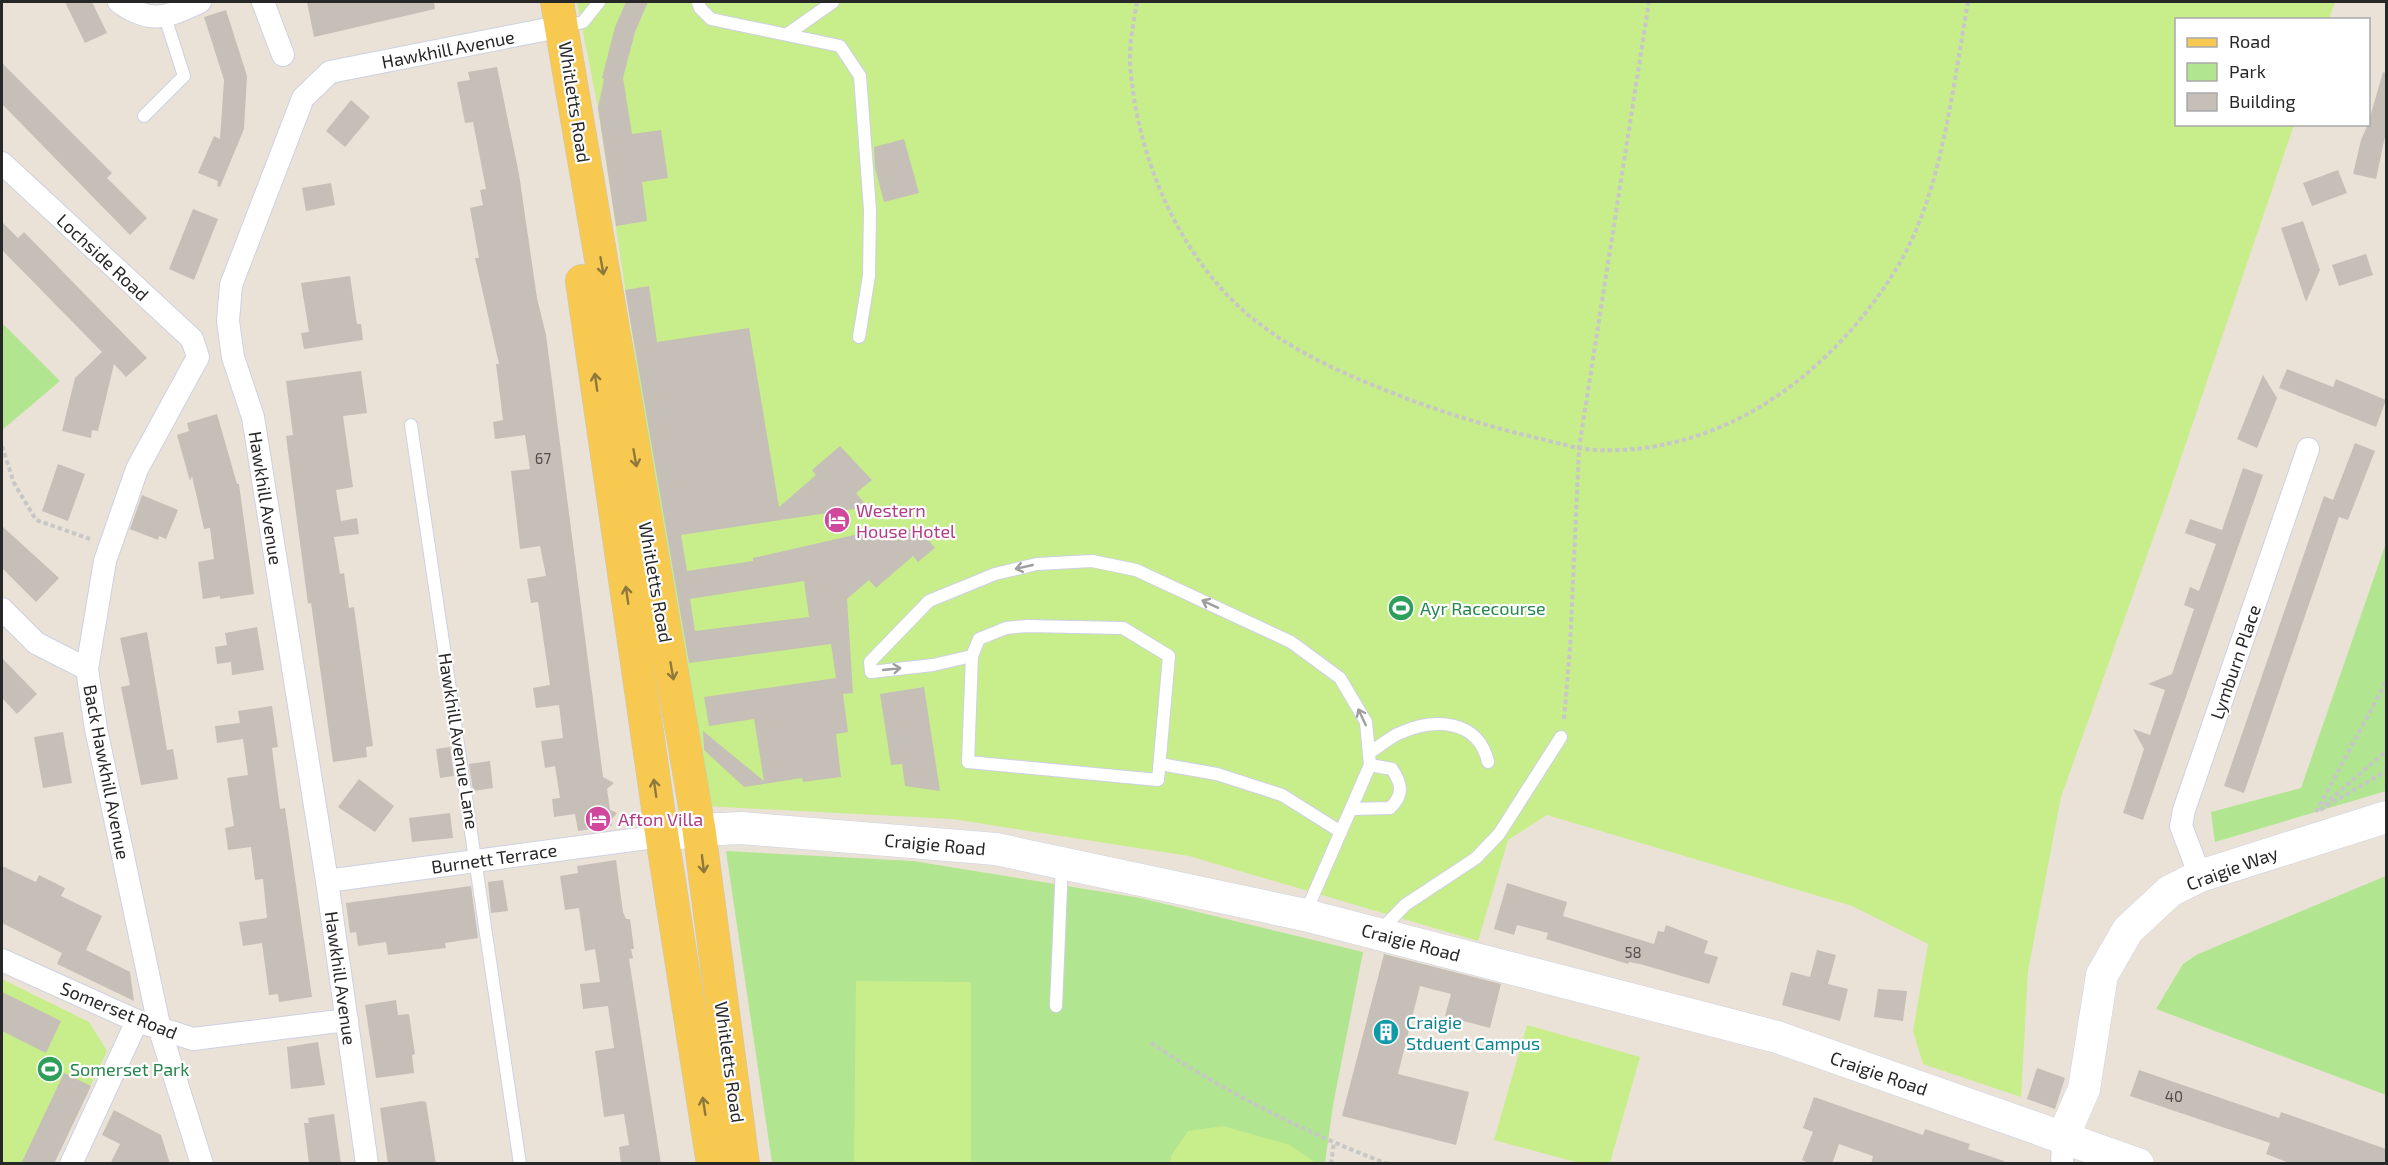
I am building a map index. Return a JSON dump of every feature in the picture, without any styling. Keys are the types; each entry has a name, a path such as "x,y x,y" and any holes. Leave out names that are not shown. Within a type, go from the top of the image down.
{"main road":[{"name":"Whitletts Road","path":"550,15 579,134 699,830 743,1164"},
{"name":"Whitletts Road","path":"550,15 554,84 662,836 713,1164"},
{"name":"Craigie Way","path":"2063,1150 2084,1089 2102,975 2128,930 2170,891 2200,876 2386,817"},
{"name":"Craigie Road","path":"662,836 699,830 741,828 996,849 1305,915 1776,1037 2063,1150 2138,1164"}],"street":[{"path":"119,2 143,16 165,17 200,2"},
{"path":"263,2 283,55"},
{"name":"Hawkhill Avenue","path":"367,1164 327,881 253,417 233,357 228,321 231,285 303,98 330,72 550,15"},
{"name":"Lochside Road","path":"2,163 192,339 198,357"},
{"name":"Back Hawkhill Avenue","path":"198,357 137,469 105,561 87,669 96,729 160,1030 202,1164"},
{"name":"Lymburn Place","path":"2200,876 2181,826 2184,810 2308,449"},
{"path":"2,609 36,643 87,669"},
{"name":"Burnett Terrace","path":"327,881 662,836"},
{"name":"Somerset Road","path":"2,960 137,1021 193,1039 347,1020"},
{"path":"71,1164 137,1021"}],"lane":[{"path":"550,15 583,22 599,2"},
{"path":"698,2 700,9 711,19 789,33 840,46 860,76 870,210 869,276 859,337"},
{"path":"789,33 833,2"},
{"path":"144,116 184,76 165,17"},
{"name":"Hawkhill Avenue Lane","path":"411,425 520,1164"},
{"path":"972,656 871,672 870,662 929,601 995,574 1037,564 1092,561 1136,570 1291,642 1340,678 1366,722 1370,759 1305,915"},
{"path":"1006,628 1124,628 1169,656 1158,780 968,762 972,656 979,639 1006,628"},
{"path":"1370,759 1400,733 1432,724 1452,724 1468,731 1479,740 1485,747 1488,762"},
{"path":"1377,933 1404,905 1476,858 1499,834 1561,736"},
{"path":"1351,809 1390,808 1398,800 1401,789 1399,779 1392,769 1370,759"},
{"path":"1160,764 1217,774 1282,795 1341,832"},
{"path":"1056,1006 1062,863"}],"path":[{"path":"1137,2 1130,59 1143,133 1166,202 1183,237 1219,286 1247,314 1308,356 1348,376 1476,424 1579,448 1620,450 1651,447 1693,437 1729,424 1774,400 1826,357 1847,336 1898,267 1932,186 1968,2"},
{"path":"1564,719 1570,648 1579,448 1649,2"},
{"path":"2,446 14,483 36,520 110,546"},
{"path":"2386,682 2316,812 2386,751"},
{"path":"1151,1043 1239,1096 1334,1142 1388,1164"},
{"path":"1331,1164 1334,1142"}],"green space":[{"name":"Ayr Racecourse","path":"577,2 2335,2 2329,18 2175,18 2175,126 2294,126 2166,502 2061,797 2028,971 2021,1097 1923,1064 1913,1031 1928,944 1852,906 1547,815 1508,840 1478,941 1189,856 952,819 703,806 598,108"},
{"path":"2,323 60,381 2,430"},
{"path":"2386,543 2386,791 2215,842 2211,812 2301,788"},
{"path":"726,851 913,861 1140,898 1363,952 1333,1105 1325,1163 772,1163"},
{"path":"2386,876 2386,1095 2156,1009 2183,964 2198,954"},
{"name":"Somerset Park","path":"2,979 89,1022 107,1051 54,1163 2,1163"},
{"path":"856,981 971,982 971,1163 854,1163"},
{"path":"1527,1025 1640,1057 1610,1163 1579,1163 1494,1140"},
{"path":"1223,1126 1290,1145 1316,1163 1170,1163 1171,1156 1188,1131"}],"building":[{"path":"65,2 92,2 107,33 85,43"},
{"path":"307,2 434,2 435,9 314,37"},
{"path":"626,2 648,2 635,32 623,78 632,134 661,130 668,178 642,182 647,221 616,226 598,108 604,79 602,78 615,27"},
{"path":"226,10 247,76 244,129 220,187 217,186 218,181 198,173 214,136 220,139 224,80 204,17"},
{"path":"2,63 112,173 107,178 147,218 130,235 2,104"},
{"path":"497,67 519,174 537,298 546,335 603,777 614,783 607,789 610,810 617,813 611,820 612,826 578,831 575,814 554,817 552,799 560,798 555,766 545,768 541,741 563,738 559,705 536,708 533,688 550,685 538,602 531,603 527,579 546,576 540,546 520,549 511,471 530,469 525,435 495,439 493,422 503,420 496,364 499,364 475,258 479,258 470,208 483,205 480,190 486,189 473,122 465,123 457,82 470,80 468,72"},
{"path":"2383,72 2386,73 2386,132 2376,179 2353,174 2361,140 2367,126 2370,126 2370,117"},
{"path":"351,100 370,117 345,147 326,131"},
{"path":"904,139 919,193 884,202 875,168 874,147"},
{"path":"2338,170 2347,193 2312,206 2303,183"},
{"path":"331,183 335,205 306,211 302,188"},
{"path":"193,209 218,219 194,280 169,269"},
{"path":"2303,221 2320,270 2306,302 2281,228"},
{"path":"2,222 18,238 24,232 147,358 126,377 114,364 98,431 92,430 91,438 62,431 75,378 102,352 2,250"},
{"path":"2366,254 2373,275 2339,286 2332,265"},
{"path":"350,276 357,324 361,324 363,340 304,349 301,333 309,332 301,283"},
{"path":"649,286 657,342 749,328 779,507 816,475 812,470 840,446 872,480 856,493 868,507 681,535 687,571 753,561 753,558 885,528 896,541 915,524 935,548 918,562 913,556 876,588 869,580 847,599 853,693 843,694 848,732 836,734 841,777 803,782 802,778 744,787 704,750 703,731 764,781 754,719 709,726 704,697 836,678 831,644 689,663 625,290","holes":["804,581 809,617 695,631 690,599"]},
{"path":"2287,369 2333,387 2336,379 2386,400 2376,427 2279,388"},
{"path":"361,371 367,413 343,416 353,487 336,490 341,521 357,518 359,534 334,537 340,574 344,573 349,608 354,607 373,746 366,747 367,757 333,762 311,603 308,604 286,436 293,435 286,381"},
{"path":"2263,375 2277,398 2257,448 2237,439"},
{"path":"217,414 237,484 239,484 254,594 203,599 198,562 214,559 210,528 204,529 192,476 190,481 177,435 189,431 187,423"},
{"path":"2355,443 2375,451 2348,520 2339,517 2244,793 2224,786 2324,496 2333,500"},
{"path":"58,464 85,474 68,521 42,511"},
{"path":"2243,468 2263,475 2143,820 2123,813 2144,749 2133,729 2150,735 2165,690 2148,684 2172,674 2194,609 2184,605 2190,587 2199,591 2216,544 2185,533 2190,519 2222,530"},
{"path":"142,495 178,510 166,539 159,536 158,540 130,529"},
{"path":"2,526 59,578 36,602 2,568"},
{"path":"257,627 264,670 232,675 231,662 217,664 215,647 227,645 225,633"},
{"path":"147,632 167,750 173,749 178,779 141,785 121,687 130,685 120,638"},
{"path":"2,658 37,694 17,714 2,698"},
{"path":"924,687 940,791 905,786 902,764 891,765 880,694"},
{"path":"272,706 278,747 272,748 280,809 285,808 312,997 279,1002 278,994 269,995 262,943 243,946 239,922 267,918 263,879 255,880 251,847 228,850 225,828 234,826 227,778 248,775 243,739 217,743 215,726 240,723 238,711"},
{"path":"63,732 72,783 43,788 34,737"},
{"path":"450,747 454,776 440,778 436,749"},
{"path":"490,761 493,788 473,791 469,764"},
{"path":"359,779 394,806 375,832 338,807"},
{"path":"450,813 453,838 412,842 409,818"},
{"path":"616,860 623,912 626,919 630,919 634,949 631,949 633,958 629,959 661,1164 621,1164 619,1147 629,1145 624,1114 604,1117 595,1051 614,1048 608,1006 583,1009 580,984 600,982 595,949 585,951 579,908 565,910 560,876 578,873 577,866"},
{"path":"2,866 36,882 39,875 65,888 61,896 102,916 86,950 130,972 134,1001 57,964 62,953 2,923"},
{"path":"503,880 508,911 491,913 488,882"},
{"path":"1507,883 1567,902 1563,916 1654,944 1658,931 1664,932 1666,925 1708,941 1704,953 1718,957 1709,984 1640,964 1629,962 1628,964 1546,939 1548,933 1517,925 1514,935 1494,929"},
{"path":"471,886 478,938 445,943 446,948 388,955 386,942 358,946 356,932 350,933 346,903"},
{"path":"1817,950 1836,955 1828,984 1848,989 1840,1021 1782,1005 1791,972 1810,977"},
{"name":"Craigie Stduent Campus","path":"1384,954 1501,984 1490,1028 1445,1016 1451,994 1420,986 1398,1074 1469,1092 1456,1145 1342,1116"},
{"path":"1878,989 1907,991 1903,1021 1874,1017"},
{"path":"2,992 61,1021 46,1053 2,1031"},
{"path":"396,1000 398,1015 409,1014 415,1054 412,1055 414,1073 376,1078 365,1005"},
{"path":"318,1042 325,1085 291,1089 287,1047"},
{"path":"2037,1068 2065,1078 2055,1109 2027,1099"},
{"path":"2139,1070 2279,1118 2281,1112 2386,1149 2386,1164 2292,1164 2266,1154 2270,1143 2130,1096"},
{"path":"64,1073 91,1086 54,1164 21,1164"},
{"path":"1814,1097 1923,1135 1925,1129 1970,1144 1968,1149 2004,1161 2004,1164 1871,1164 1873,1156 1839,1144 1832,1164 1811,1164 1802,1160 1813,1132 1803,1128"},
{"path":"426,1102 436,1164 388,1164 380,1108"},
{"path":"114,1110 161,1135 170,1164 110,1164 120,1144 102,1135"},
{"path":"334,1114 341,1164 309,1164 304,1123 309,1123 308,1118"}],"place":[{"name":"Western House Hotel","path":"837,520"},
{"name":"Ayr Racecourse","path":"1401,608"},
{"name":"Afton Villa","path":"598,819"},
{"name":"Craigie Stduent Campus","path":"1386,1032"},
{"name":"Somerset Park","path":"50,1069"}]}
